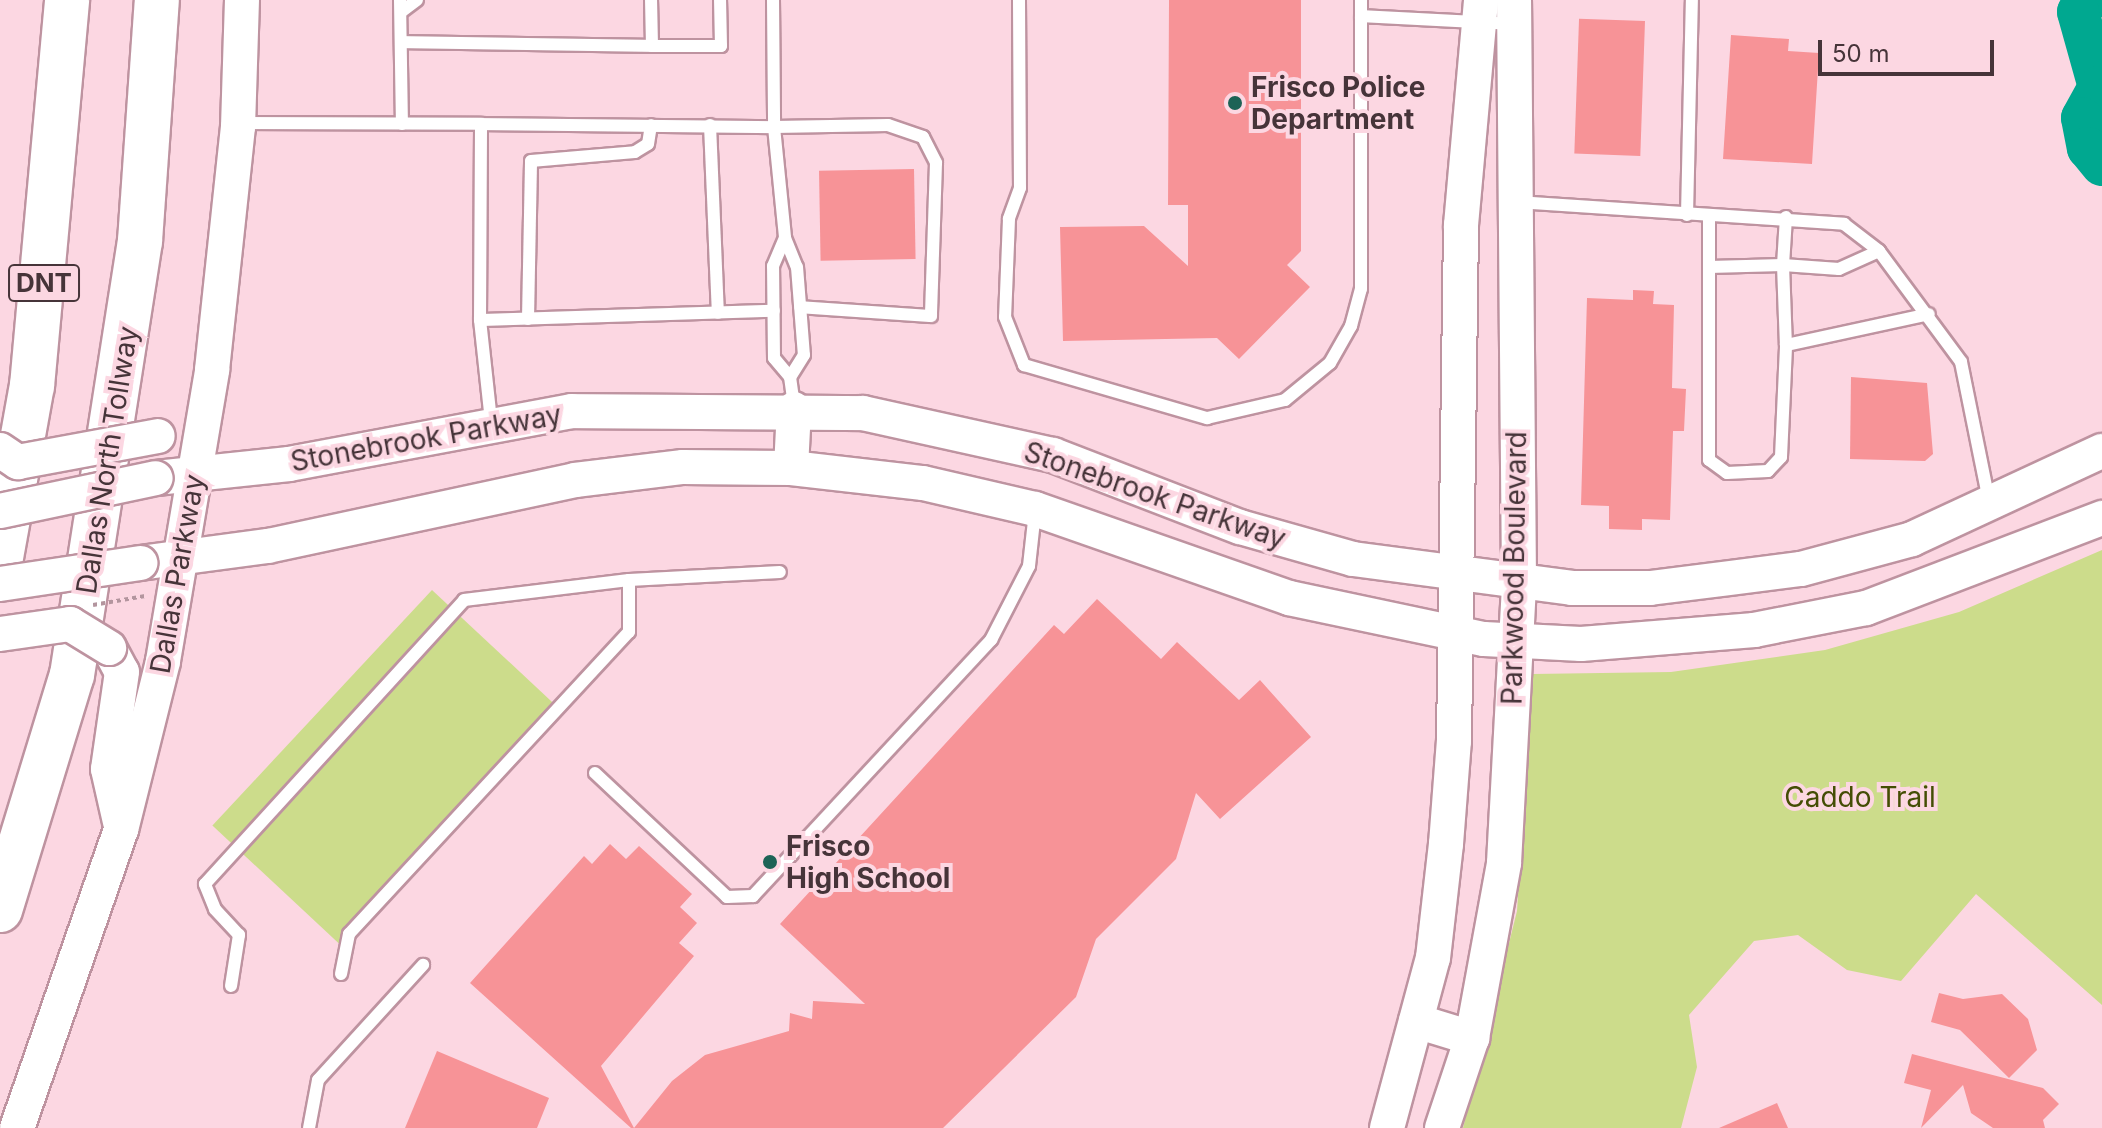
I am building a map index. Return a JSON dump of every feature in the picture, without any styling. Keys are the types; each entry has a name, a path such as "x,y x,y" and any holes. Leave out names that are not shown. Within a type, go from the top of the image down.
{"highway":[{"name":"DNT","path":"0,563 32,386 67,0"},
{"name":"Dallas North Tollway","path":"0,910 72,675 140,241 157,0"}],"main road":[{"name":"Dallas Parkway","path":"17,1128 121,830 181,557 212,370 238,123 242,0"},
{"name":"Parkwood Boulevard","path":"1387,1128 1433,958 1446,844 1455,633 1461,225 1480,12"},
{"name":"Parkwood Boulevard","path":"1442,1128 1472,1038 1504,863 1519,582 1514,12"},
{"path":"0,450 18,462 158,436 188,410 212,370"},
{"name":"Stonebrook Parkway","path":"0,511 156,478 289,464 491,421 792,393 863,413 1053,455 1301,546 1456,574 1572,588 1727,581 1912,539 1991,508 2102,451"},
{"path":"791,468 792,393"},
{"name":"Stonebrook Parkway","path":"0,584 268,546 575,480 683,467 791,468 923,483 1035,509 1289,598 1455,633 1515,641 1754,630 1866,608 2009,559 2102,518"},
{"path":"1991,508 2009,559"},
{"path":"0,634 70,624 109,648 122,672 108,769 121,830"},
{"path":"1416,1021 1472,1038"}],"lane":[{"path":"402,124 400,6 417,0"},
{"path":"651,0 652,46"},
{"path":"401,42 721,46 720,0"},
{"path":"773,0 774,127 785,238 797,267 804,355 792,393"},
{"path":"1019,0 1020,188 1009,219 1005,317 1024,365 1207,418 1254,413 1298,392 1330,363 1351,326 1361,289 1361,0"},
{"path":"1687,215 1692,0"},
{"path":"1361,16 1514,12"},
{"path":"238,123 888,125 923,137 936,163 931,316 800,307"},
{"path":"481,124 480,320 491,421"},
{"path":"528,319 531,161 635,152 648,144 651,125"},
{"path":"710,125 718,313"},
{"path":"1515,202 1687,215 1786,217 1844,224 1879,251 1929,314 1961,362 1991,508"},
{"path":"1709,215 1709,460 1727,473 1768,471 1781,457 1786,345 1783,265 1786,217"},
{"path":"785,238 773,266 774,358 792,393"},
{"path":"1709,267 1783,265 1839,269 1879,251"},
{"path":"480,320 774,311"},
{"path":"1786,345 1929,314"},
{"path":"595,773 727,897 753,896 991,640 1029,566 1035,509"},
{"path":"231,986 239,935 215,909 205,884 464,600 629,580 780,572"},
{"path":"341,974 349,934 629,632 629,580"},
{"path":"309,1128 318,1080 423,965"}],"green space":[{"name":"Caddo Trail","path":"2102,550 2102,1005 1976,894 1901,981 1847,970 1798,935 1754,941 1689,1015 1697,1067 1681,1128 1463,1128 1517,911 1532,674 1671,672 1825,650 1959,612"},
{"path":"432,590 559,708 339,943 212,825"}],"building":[{"name":"Frisco Police Department","path":"1169,0 1301,0 1301,251 1287,265 1310,287 1239,359 1217,338 1063,341 1060,227 1144,226 1188,266 1188,205 1168,205"},
{"path":"1579,19 1645,21 1640,156 1574,154"},
{"path":"1731,35 1789,39 1788,51 1819,53 1812,164 1723,159"},
{"path":"914,169 916,259 821,261 819,171"},
{"path":"1633,290 1654,291 1653,304 1674,305 1672,388 1686,389 1684,431 1673,431 1670,520 1642,519 1642,530 1609,529 1609,506 1581,505 1587,298 1633,300"},
{"path":"1851,377 1927,383 1933,454 1925,461 1850,459"},
{"name":"Frisco High School","path":"1097,599 1161,659 1177,642 1239,700 1260,680 1311,737 1220,819 1196,793 1176,859 1096,939 1076,997 943,1128 634,1128 672,1081 705,1055 789,1031 790,1013 812,1019 813,1001 865,1004 780,924 1054,625 1064,634"},
{"path":"610,844 626,859 639,846 692,894 680,907 697,923 679,943 694,956 601,1066 634,1128 470,983 584,856 592,864"},
{"path":"1939,993 1963,999 2002,994 2028,1019 2037,1050 2009,1078 1960,1030 1931,1022"},
{"path":"437,1051 549,1098 537,1128 405,1128"},
{"path":"1912,1054 2043,1088 2059,1104 2043,1120 2045,1128 1993,1128 1971,1113 1963,1085 1921,1128 1931,1090 1904,1083"},
{"path":"1777,1103 1788,1128 1719,1128"}],"waterway":[{"path":"2089,0 2078,12 2099,87 2082,118 2088,148 2102,165"}],"place":[{"name":"Frisco Police Department","path":"1235,103"},
{"name":"Frisco High School","path":"770,862"}]}
